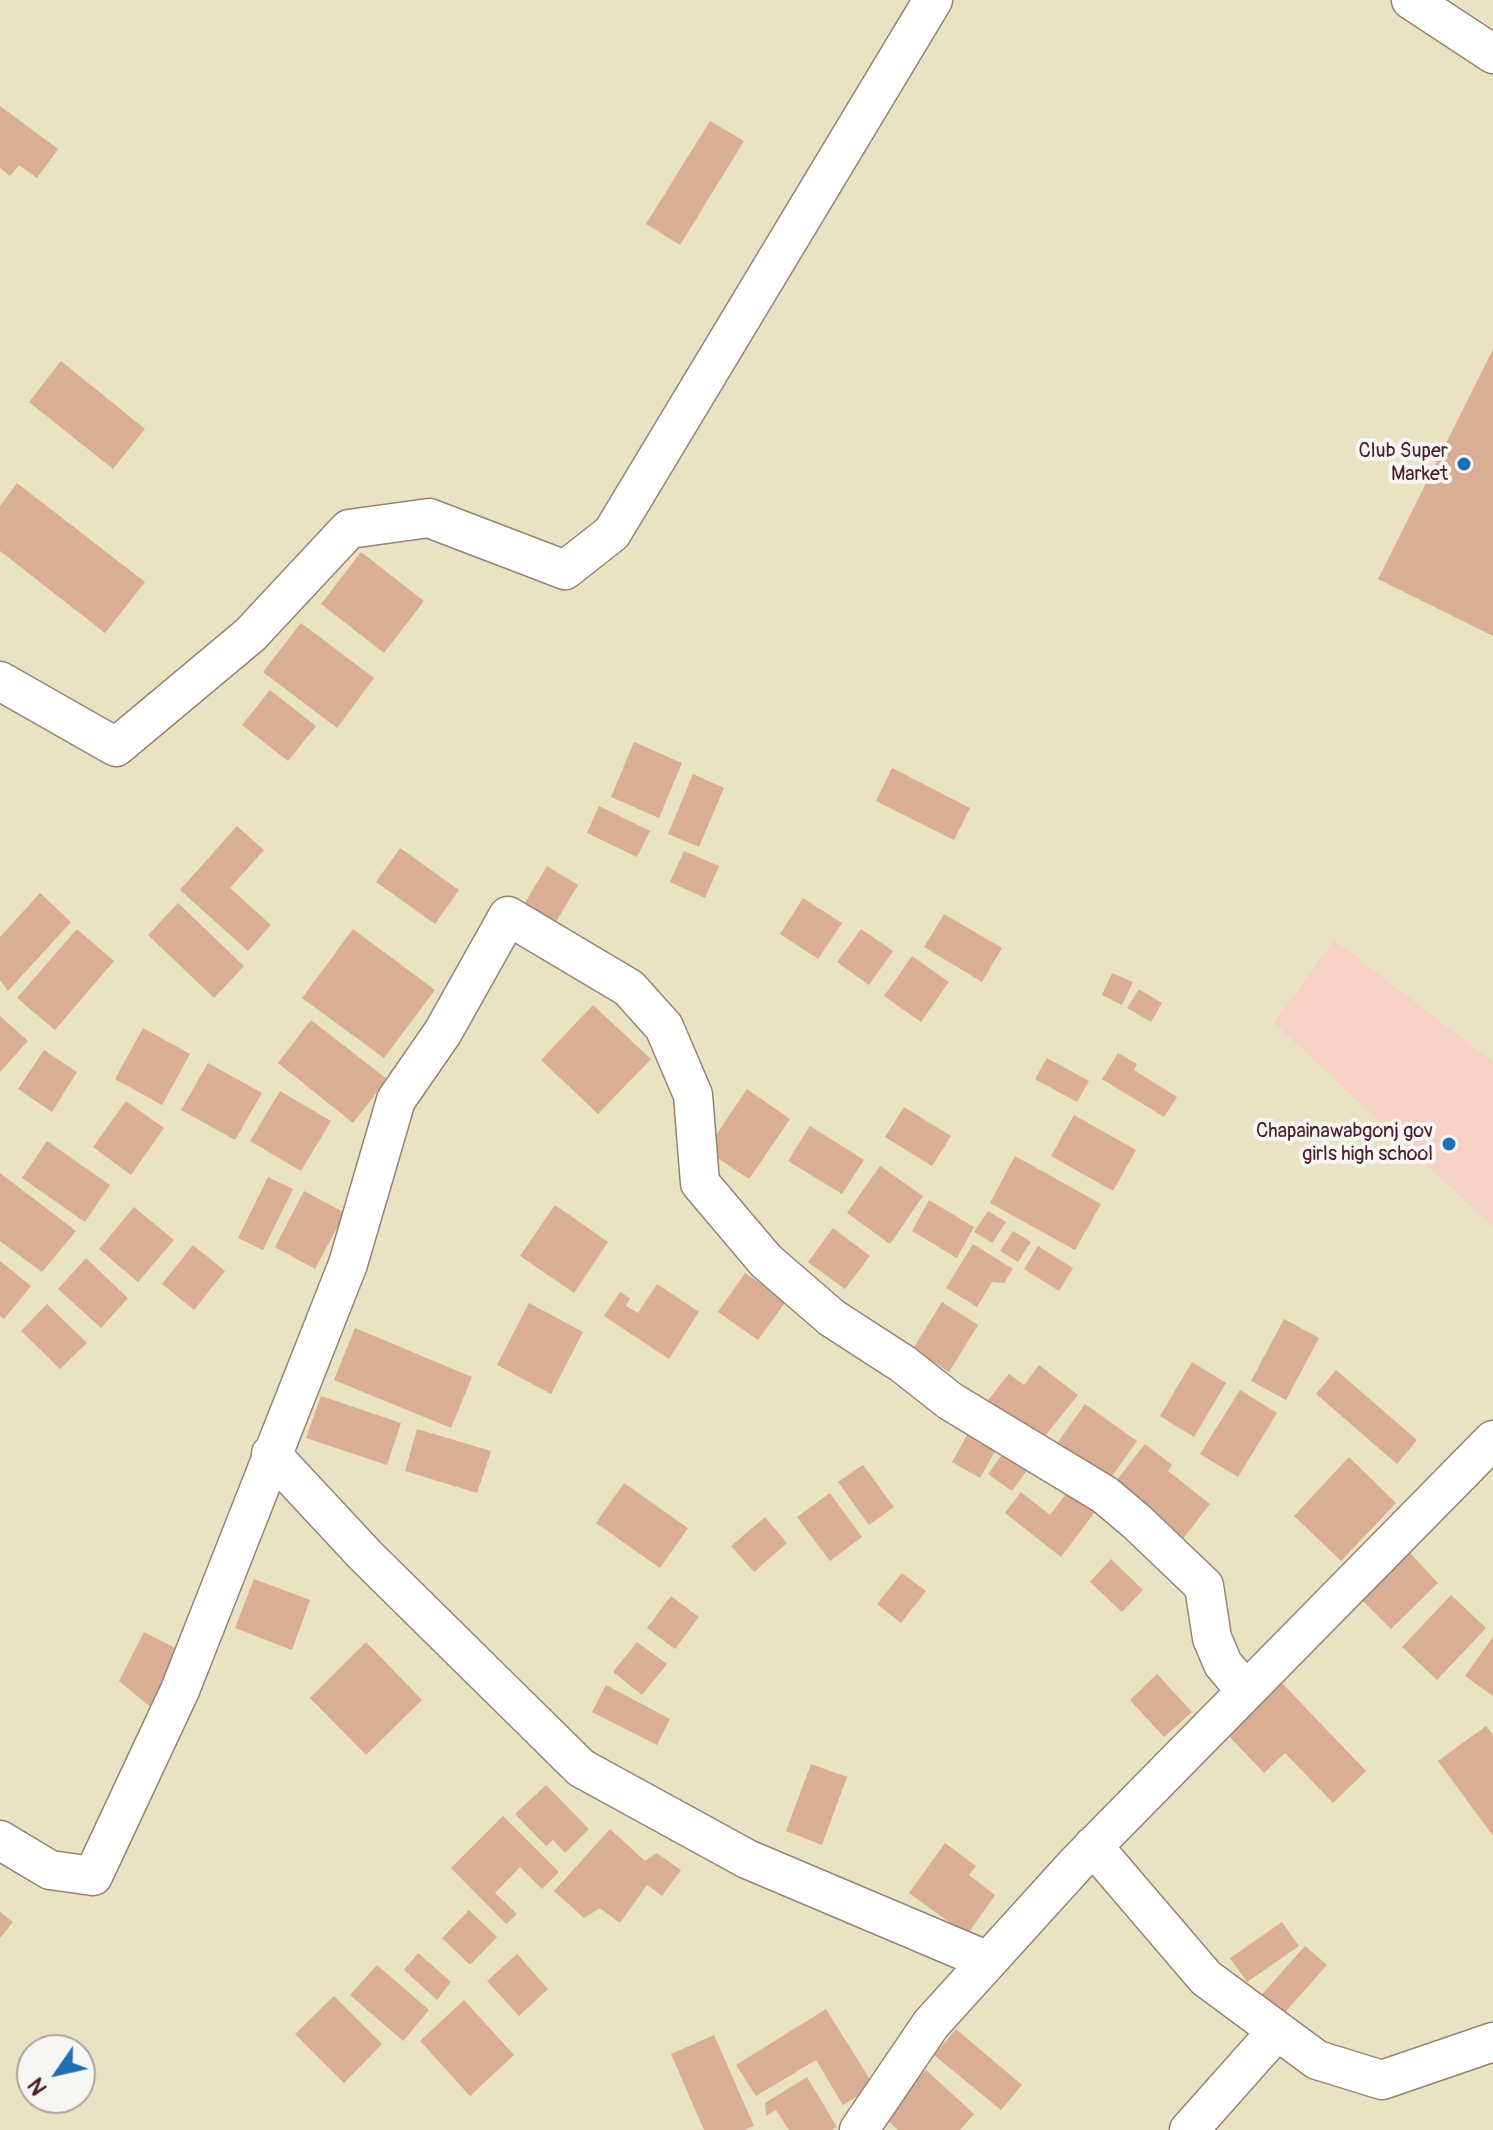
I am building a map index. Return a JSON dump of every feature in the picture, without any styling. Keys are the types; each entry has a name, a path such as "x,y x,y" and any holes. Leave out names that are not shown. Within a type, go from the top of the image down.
{"street":[{"path":"0,681 116,747 250,635 349,529 429,518 565,570 612,533 933,0"},
{"path":"1411,0 1493,54"},
{"path":"0,1840 50,1870 93,1876 180,1690 348,1264 396,1100 443,1032 508,916 629,988 664,1027 693,1095 700,1183 766,1261 832,1318 903,1364 950,1401 1015,1437 1105,1495 1137,1522 1204,1586 1212,1638 1223,1664 1246,1691"},
{"path":"870,2124 931,2024 988,1961 1093,1846 1493,1440"},
{"path":"271,1454 365,1555 581,1768 747,1859 988,1961"},
{"path":"1093,1846 1206,1978 1317,2060 1382,2080 1493,2042"},
{"path":"1189,2130 1277,2031"}],"shaded area":[{"name":"Chapainawabgonj gov girls high school","path":"1334,940 1493,1062 1493,1227 1274,1023"}],"building":[{"path":"0,106 58,149 37,178 19,165 10,176 0,168"},
{"path":"710,121 744,141 680,245 646,224"},
{"name":"Club Super Market","path":"1493,349 1493,636 1378,579"},
{"path":"61,361 145,429 113,469 29,402"},
{"path":"17,483 145,582 105,633 0,551 0,506"},
{"path":"361,552 424,601 384,653 321,604"},
{"path":"301,623 374,678 337,728 263,672"},
{"path":"270,690 316,726 288,761 242,725"},
{"path":"634,742 682,763 659,818 611,797"},
{"path":"892,768 970,808 954,840 876,801"},
{"path":"693,774 724,788 699,847 668,834"},
{"path":"599,806 650,831 637,857 587,833"},
{"path":"237,826 264,850 230,888 271,925 248,951 180,890"},
{"path":"400,848 459,890 435,924 376,882"},
{"path":"684,851 719,866 705,898 670,882"},
{"path":"547,866 578,885 554,925 523,906"},
{"path":"40,893 71,922 8,991 0,980 0,937"},
{"path":"803,898 842,923 818,959 780,934"},
{"path":"178,903 244,966 214,998 148,935"},
{"path":"944,914 1002,948 982,982 924,947"},
{"path":"77,929 114,961 55,1030 17,998"},
{"path":"353,929 435,990 384,1058 302,998"},
{"path":"861,929 893,951 869,985 837,962"},
{"path":"912,956 949,982 921,1022 884,996"},
{"path":"1112,973 1133,982 1122,1005 1102,995"},
{"path":"1139,989 1162,1003 1151,1022 1127,1008"},
{"path":"593,1005 651,1059 598,1114 541,1060"},
{"path":"0,1016 28,1041 0,1072"},
{"path":"311,1020 387,1079 353,1123 278,1063"},
{"path":"143,1028 190,1054 162,1105 115,1079"},
{"path":"44,1050 77,1072 52,1112 18,1089"},
{"path":"1118,1053 1137,1064 1134,1070 1177,1097 1164,1117 1102,1079"},
{"path":"1047,1058 1089,1081 1077,1102 1035,1079"},
{"path":"208,1063 262,1093 235,1140 181,1110"},
{"path":"747,1089 790,1119 749,1179 706,1150"},
{"path":"280,1091 331,1121 301,1171 250,1141"},
{"path":"126,1101 164,1128 131,1175 93,1147"},
{"path":"904,1107 951,1136 932,1166 885,1137"},
{"path":"1074,1115 1136,1150 1113,1191 1051,1156"},
{"path":"810,1126 864,1160 842,1194 788,1161"},
{"path":"47,1141 110,1185 85,1222 22,1178"},
{"path":"1015,1156 1101,1204 1075,1250 990,1203"},
{"path":"880,1166 923,1196 890,1244 847,1213"},
{"path":"0,1173 76,1231 42,1272 0,1241"},
{"path":"268,1177 293,1189 263,1250 238,1238"},
{"path":"304,1191 345,1213 315,1269 275,1247"},
{"path":"929,1200 974,1227 957,1258 912,1231"},
{"path":"555,1205 608,1242 574,1293 520,1256"},
{"path":"134,1207 174,1240 138,1282 99,1249"},
{"path":"988,1211 1006,1222 992,1243 974,1232"},
{"path":"833,1228 870,1256 845,1289 808,1262"},
{"path":"1013,1231 1031,1242 1018,1262 1000,1251"},
{"path":"973,1244 1013,1269 1004,1283 992,1282 977,1307 946,1288"},
{"path":"193,1245 225,1271 194,1310 162,1284"},
{"path":"1038,1246 1073,1268 1059,1291 1024,1269"},
{"path":"86,1258 128,1298 101,1328 58,1289"},
{"path":"0,1261 31,1286 4,1319 0,1316"},
{"path":"745,1273 786,1301 758,1340 718,1312"},
{"path":"657,1284 699,1312 669,1359 604,1316 620,1292 630,1298 626,1306 638,1313"},
{"path":"942,1302 978,1325 949,1372 913,1349"},
{"path":"529,1303 583,1332 551,1394 497,1365"},
{"path":"47,1304 87,1343 60,1369 21,1331"},
{"path":"1284,1319 1319,1338 1286,1400 1251,1381"},
{"path":"355,1328 472,1377 451,1428 334,1380"},
{"path":"1192,1362 1226,1383 1194,1437 1160,1416"},
{"path":"1039,1365 1078,1395 1041,1441 988,1400 1009,1374 1024,1385"},
{"path":"1336,1370 1417,1440 1397,1464 1316,1394"},
{"path":"1240,1390 1277,1413 1238,1477 1200,1454"},
{"path":"321,1396 401,1423 387,1465 306,1438"},
{"path":"1085,1404 1137,1441 1105,1486 1053,1449"},
{"path":"973,1425 1001,1441 980,1478 952,1462"},
{"path":"417,1429 491,1451 477,1493 405,1471"},
{"path":"1145,1444 1172,1465 1168,1471 1210,1504 1175,1549 1106,1494"},
{"path":"1009,1445 1033,1462 1012,1491 988,1474"},
{"path":"1349,1457 1396,1503 1341,1561 1294,1516"},
{"path":"863,1465 894,1507 869,1525 838,1482"},
{"path":"624,1483 688,1528 660,1568 596,1523"},
{"path":"1070,1488 1097,1509 1061,1557 1005,1513 1021,1492 1050,1515"},
{"path":"830,1493 862,1537 830,1561 797,1517"},
{"path":"765,1517 787,1543 754,1572 731,1546"},
{"path":"1410,1553 1438,1583 1391,1629 1362,1600"},
{"path":"1111,1559 1143,1590 1122,1612 1090,1582"},
{"path":"902,1573 926,1591 901,1623 877,1604"},
{"path":"254,1579 310,1600 292,1650 235,1628"},
{"path":"1451,1595 1486,1628 1437,1680 1402,1647"},
{"path":"671,1596 699,1617 675,1649 647,1628"},
{"path":"144,1632 181,1651 153,1709 119,1681"},
{"path":"1493,1637 1493,1696 1465,1676"},
{"path":"366,1642 422,1700 366,1755 310,1698"},
{"path":"637,1642 667,1664 642,1695 613,1672"},
{"path":"1157,1674 1192,1712 1164,1737 1130,1700"},
{"path":"1281,1682 1366,1771 1333,1803 1285,1753 1264,1773 1227,1734"},
{"path":"606,1685 670,1719 657,1745 592,1712"},
{"path":"1486,1726 1493,1735 1493,1836 1438,1761"},
{"path":"811,1764 847,1777 822,1845 786,1831"},
{"path":"546,1785 589,1829 565,1853 553,1840 546,1846 515,1814"},
{"path":"503,1816 559,1872 542,1889 520,1867 495,1893 517,1914 506,1924 451,1868"},
{"path":"610,1829 645,1861 657,1853 681,1870 662,1896 647,1885 620,1923 600,1908 584,1918 554,1891"},
{"path":"945,1843 976,1866 969,1875 995,1895 967,1935 909,1893"},
{"path":"469,1910 497,1937 470,1965 442,1938"},
{"path":"0,1912 13,1922 0,1938"},
{"path":"1282,1922 1299,1946 1247,1982 1230,1958"},
{"path":"1305,1946 1327,1965 1280,2018 1258,1999"},
{"path":"418,1953 451,1982 437,2000 404,1970"},
{"path":"517,1954 548,1989 519,2016 487,1981"},
{"path":"377,1965 429,2010 403,2041 350,1995"},
{"path":"334,1996 382,2044 344,2083 295,2034"},
{"path":"464,2000 514,2055 470,2096 420,2041"},
{"path":"826,2009 874,2086 843,2105 816,2060 756,2096 736,2065"},
{"path":"956,2029 1022,2085 1001,2110 934,2055"},
{"path":"714,2035 754,2126 744,2130 704,2130 671,2054"},
{"path":"926,2070 974,2114 960,2130 898,2130 883,2116"},
{"path":"807,2077 837,2127 832,2130 789,2130 776,2110 766,2116 765,2103"}],"place":[{"name":"Club Super Market","path":"1464,464"},
{"name":"Chapainawabgonj gov girls high school","path":"1449,1144"}]}
